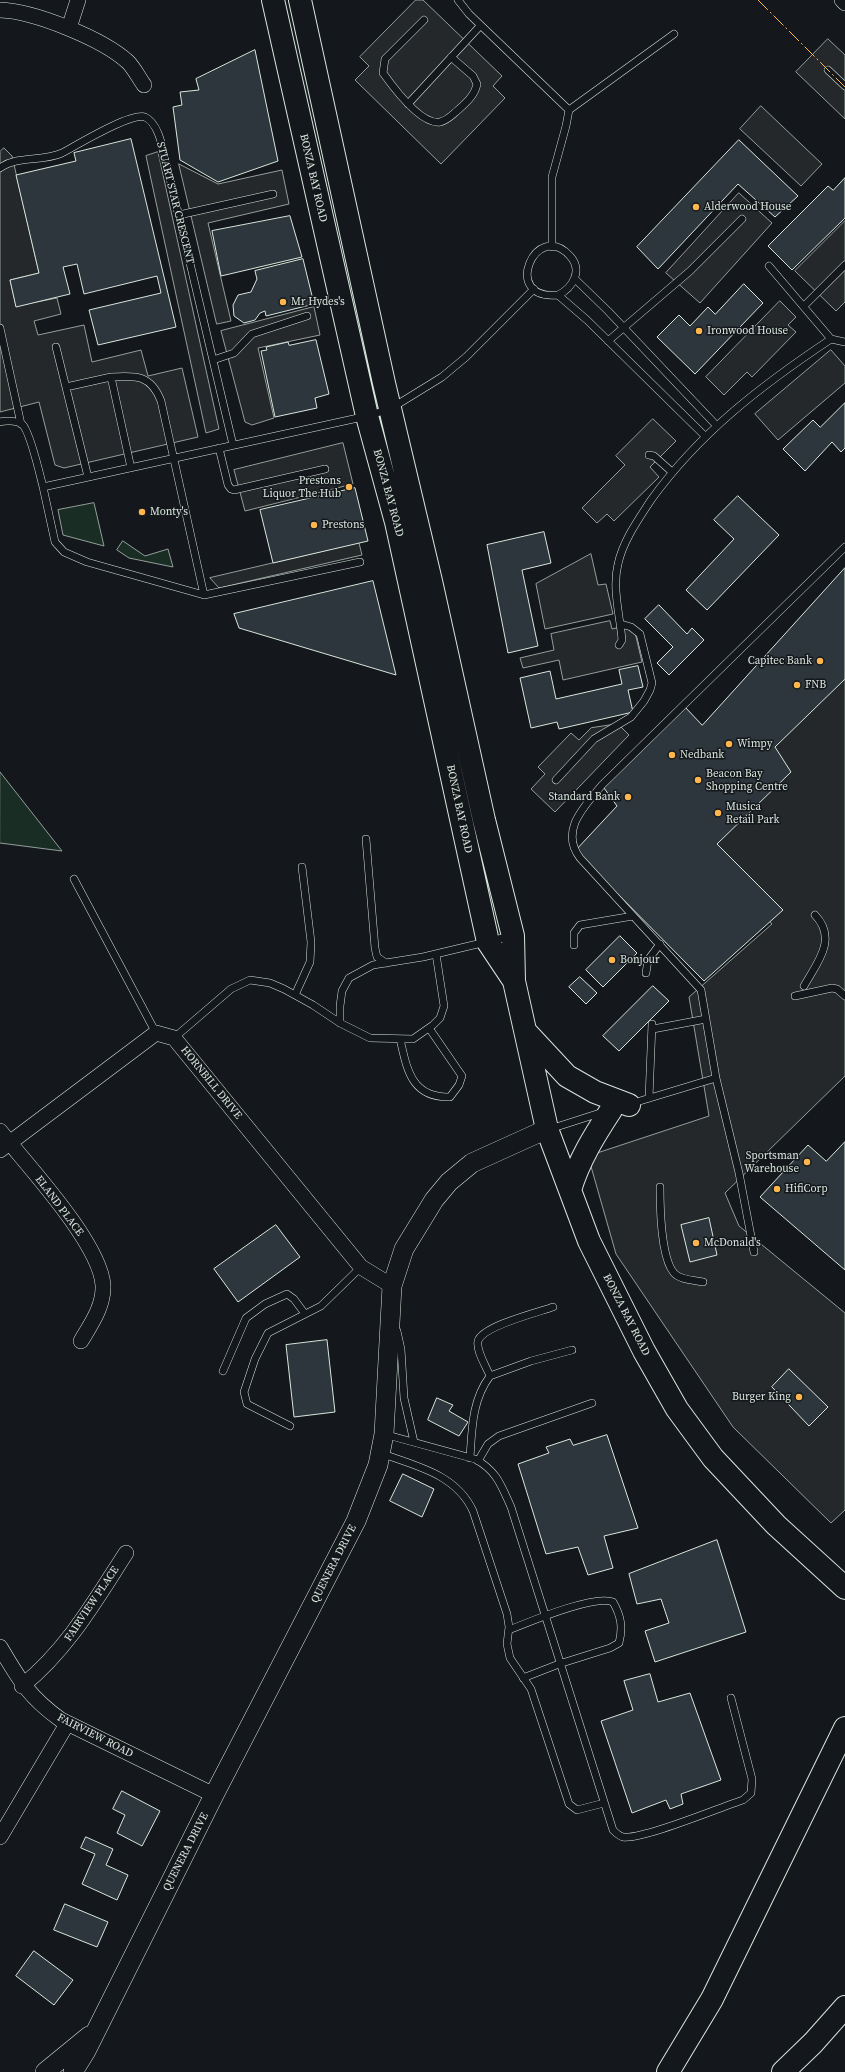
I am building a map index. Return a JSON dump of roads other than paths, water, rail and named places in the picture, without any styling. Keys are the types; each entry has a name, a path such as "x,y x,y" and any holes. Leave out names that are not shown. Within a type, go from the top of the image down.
{"main road":[{"name":"BONZA BAY ROAD","path":"273,0 367,416 396,522 488,942 514,981"},
{"name":"BONZA BAY ROAD","path":"300,0 390,409 432,581 484,820 513,936 514,981 547,1129 589,1241 644,1351 677,1409 713,1458 770,1520 845,1588"},
{"path":"525,1031 567,1076 620,1107 594,1136 577,1168 570,1190"},
{"path":"668,2072 712,1999 845,1728"},
{"path":"783,2072 813,2043 845,2007"}],"street":[{"path":"69,28 78,0"},
{"path":"842,0 845,3"},
{"path":"0,10 44,19 69,28 115,52 129,62 144,85"},
{"path":"3,1141 156,1033"},
{"name":"HORNBILL DRIVE","path":"156,1033 174,1038 361,1267 392,1286"},
{"name":"QUENERA DRIVE","path":"73,2072 98,2028 214,1795 368,1494 384,1434 392,1286 404,1249 434,1200 449,1182 472,1163 547,1129"},
{"name":"ELAND PLACE","path":"3,1141 76,1226 97,1261 103,1286 102,1298 98,1311 81,1341"},
{"name":"FAIRVIEW PLACE","path":"22,1686 41,1671 76,1631 126,1553"},
{"name":"FAIRVIEW ROAD","path":"0,1647 22,1686 41,1706 67,1724 214,1795"},
{"path":"0,1837 67,1724"},
{"name":"QUENERA DRIVE","path":"45,2072 98,2028"}],"lane":[{"path":"458,0 480,26 569,110"},
{"path":"424,20 385,59 383,73 408,104 423,116 435,122 447,120 464,105 475,91 477,84 473,76 451,56"},
{"path":"408,104 480,26"},
{"path":"552,247 552,177 569,110 674,34"},
{"path":"828,70 845,86"},
{"name":"STUART STAR CRESCENT","path":"0,168 23,159 50,157 60,154 88,138 134,117 143,116 151,121 157,131 179,215 233,445"},
{"path":"179,215 273,194"},
{"path":"608,341 690,271 742,219"},
{"path":"552,247 566,252 571,257 576,271 572,286 558,295 550,296 534,289 527,274 530,258 536,252 552,247"},
{"path":"804,306 845,265"},
{"path":"769,266 831,339 845,342"},
{"path":"575,279 624,328 716,425"},
{"path":"43,487 367,416 390,409 442,377 466,357 534,289"},
{"path":"558,295 608,341 705,436"},
{"path":"213,360 234,353 252,334 307,316"},
{"path":"0,328 21,424 27,432 43,487 55,542 64,552 88,562 204,595 360,562"},
{"path":"620,645 622,640 616,576 623,547 639,517 672,472 716,425 775,377 831,339"},
{"path":"56,347 88,477"},
{"path":"66,387 111,377 124,376 150,382 157,390 161,401 204,595"},
{"path":"111,377 131,468"},
{"path":"0,422 12,421 21,424"},
{"path":"219,448 228,485 234,490 325,469"},
{"path":"648,456 654,456 672,472"},
{"path":"754,1252 739,1173 716,1078 701,990 580,858 574,848 573,829 577,816 602,785 845,547"},
{"path":"556,780 594,739 631,717 650,690 652,683 640,634 637,630 621,624"},
{"path":"366,839 375,948 377,957 386,963"},
{"path":"295,995 310,962 311,942 302,867"},
{"path":"74,879 156,1033"},
{"path":"804,986 826,944 825,930 815,915"},
{"path":"574,945 574,933 580,925 633,916"},
{"path":"340,1024 342,991 349,978 373,965 436,954 513,936"},
{"path":"646,974 648,960 660,944"},
{"path":"174,1038 231,989 250,980 270,983 295,995 313,1005 340,1024 370,1038 413,1038 429,1028 440,1018 444,1006 436,954"},
{"path":"795,996 832,988 838,989 845,996"},
{"path":"650,1098 652,1026 706,1019"},
{"path":"400,1039 409,1074 418,1087 438,1097 450,1097 459,1085 462,1076 429,1028"},
{"path":"547,1129 716,1078"},
{"path":"660,1187 660,1218 670,1266 677,1276 703,1282"},
{"path":"290,1426 252,1408 247,1404 244,1392 255,1360 268,1334 321,1306 361,1267"},
{"path":"224,1371 246,1318 255,1310 288,1294 294,1299 305,1314"},
{"path":"490,1376 479,1349 478,1342 482,1334 499,1325 553,1307"},
{"path":"390,1308 401,1349 404,1398 414,1442"},
{"path":"470,1458 472,1426 477,1399 490,1376 531,1361 572,1350"},
{"path":"478,1461 488,1444 499,1436 592,1403"},
{"path":"384,1434 470,1458 478,1461 495,1473 511,1507 559,1664 613,1830 623,1837 658,1829 743,1800 751,1792 752,1779 731,1698"},
{"path":"380,1453 433,1472 448,1480 467,1498 473,1511 507,1614 510,1658 531,1689 569,1804 578,1810 604,1803"},
{"path":"509,1630 603,1599 613,1602 620,1615 622,1632 619,1643 610,1648 559,1664 523,1678"}],"place":[{"name":"Alderwood House","path":"696,207"},
{"name":"Mr Hydes's","path":"283,302"},
{"name":"Ironwood House","path":"699,331"},
{"name":"Prestons Liquor The Hub","path":"349,487"},
{"name":"Monty's","path":"142,512"},
{"name":"Prestons","path":"314,525"},
{"name":"Capitec Bank","path":"820,661"},
{"name":"FNB","path":"797,685"},
{"name":"Wimpy","path":"729,744"},
{"name":"Nedbank","path":"672,755"},
{"name":"Beacon Bay Shopping Centre","path":"698,780"},
{"name":"Standard Bank","path":"628,797"},
{"name":"Musica Retail Park","path":"718,813"},
{"name":"Bonjour","path":"612,960"},
{"name":"Sportsman Warehouse","path":"807,1162"},
{"name":"HifiCorp","path":"777,1189"},
{"name":"McDonald's","path":"696,1243"},
{"name":"Burger King","path":"799,1397"}]}
